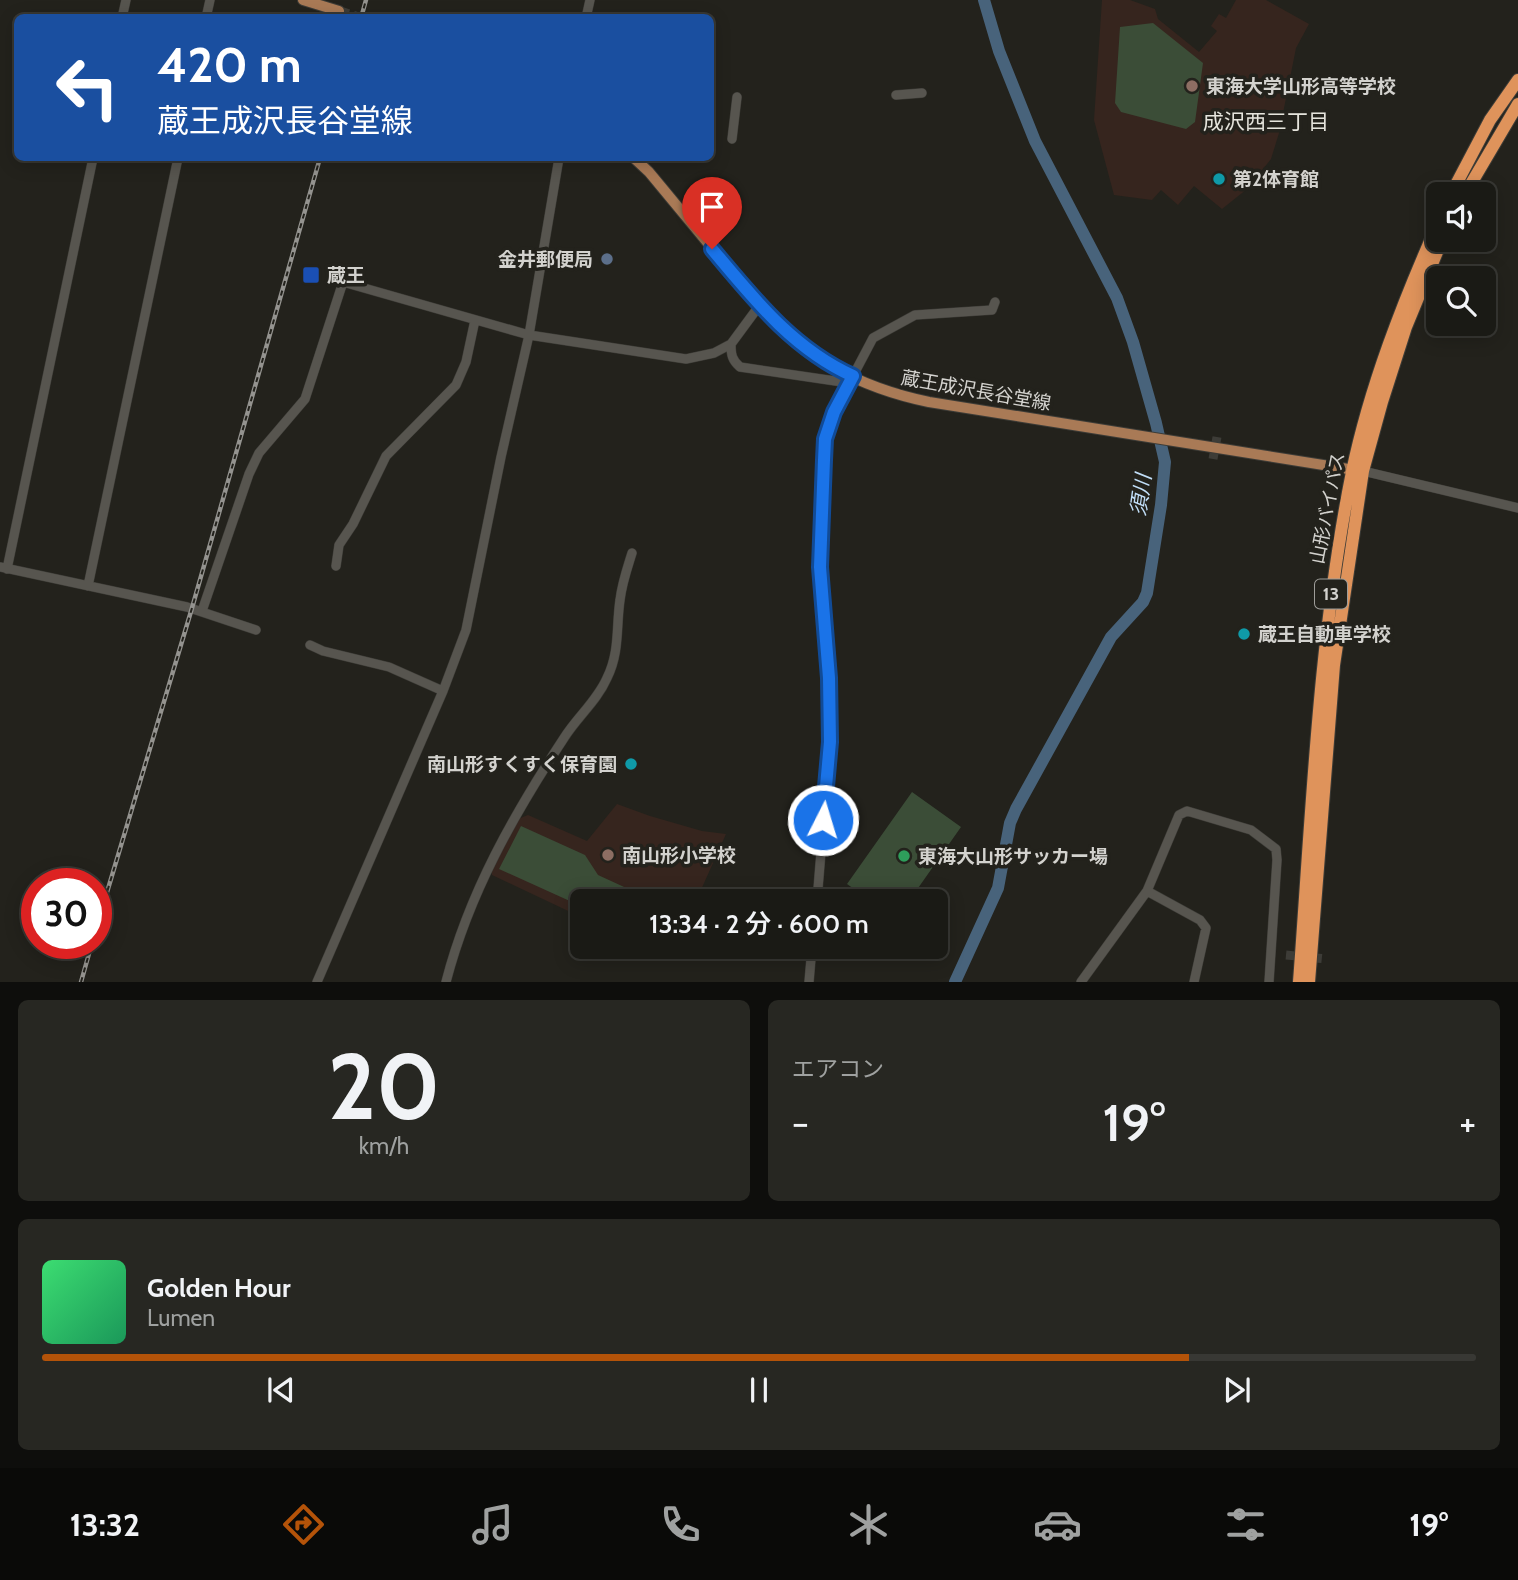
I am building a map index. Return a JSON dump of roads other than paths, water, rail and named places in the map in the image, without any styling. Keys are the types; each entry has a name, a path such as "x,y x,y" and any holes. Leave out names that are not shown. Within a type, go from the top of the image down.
{"highway":[{"path":"1457,182 1490,120 1518,80"},
{"path":"1472,182 1518,104"},
{"name":"山形バイパス","path":"1299,982 1321,677 1333,576 1392,334 1426,250"},
{"name":"山形バイパス","path":"1310,982 1334,665 1358,470 1406,327 1437,252"}],"main road":[{"path":"303,0 340,11"},
{"name":"蔵王成沢長谷堂線","path":"637,161 760,306 802,346 851,379 910,398 1358,470"}],"street":[{"path":"896,96 922,93"},
{"path":"732,139 737,97"},
{"path":"92,161 4,568 187,607 256,630"},
{"path":"88,586 177,161"},
{"path":"321,981 443,691 473,607 486,529 529,335 558,161"},
{"path":"202,611 249,474 259,453 305,399 343,282 529,335 686,359 715,353 731,344 760,306"},
{"path":"818,889 830,742 829,678 820,577 825,439 834,412 873,338 915,314 992,310 995,302"},
{"path":"337,566 339,545 353,524 386,456 456,385 466,362 475,320"},
{"path":"731,344 731,355 740,367 851,379"},
{"path":"1358,470 1518,508"},
{"path":"446,982 454,950 494,854 565,736 597,696 609,674 618,643 623,581 632,553"},
{"path":"310,645 323,651 389,667 443,691"},
{"path":"1081,982 1147,891 1179,815 1187,811 1251,830 1276,849 1269,982"},
{"path":"1147,891 1200,920 1206,928 1194,982"},
{"path":"809,982 811,959"}],"waterway":[{"name":"須川","path":"955,982 998,888 1010,823 1016,809 1111,637 1143,602 1147,593 1165,462 1133,342 1117,298 1035,141 999,51 984,0"}],"tunnel":[{"path":"339,11 348,14"},
{"path":"1213,459 1217,437"},
{"path":"1286,955 1326,959"}],"railway":[{"path":"362,14 366,0"},
{"path":"112,876 192,608 319,161"},
{"path":"81,982 87,959"}],"place":[{"name":"東海大学山形高等学校","path":"1192,86"},
{"name":"第2体育館","path":"1219,179"},
{"name":"金井郵便局","path":"607,259"},
{"name":"蔵王","path":"311,275"},
{"name":"蔵王自動車学校","path":"1244,634"},
{"name":"南山形すくすく保育園","path":"631,764"},
{"name":"南山形小学校","path":"608,855"},
{"name":"東海大山形サッカー場","path":"904,856"}],"district":[{"name":"成沢西三丁目","path":"1266,122"}]}
